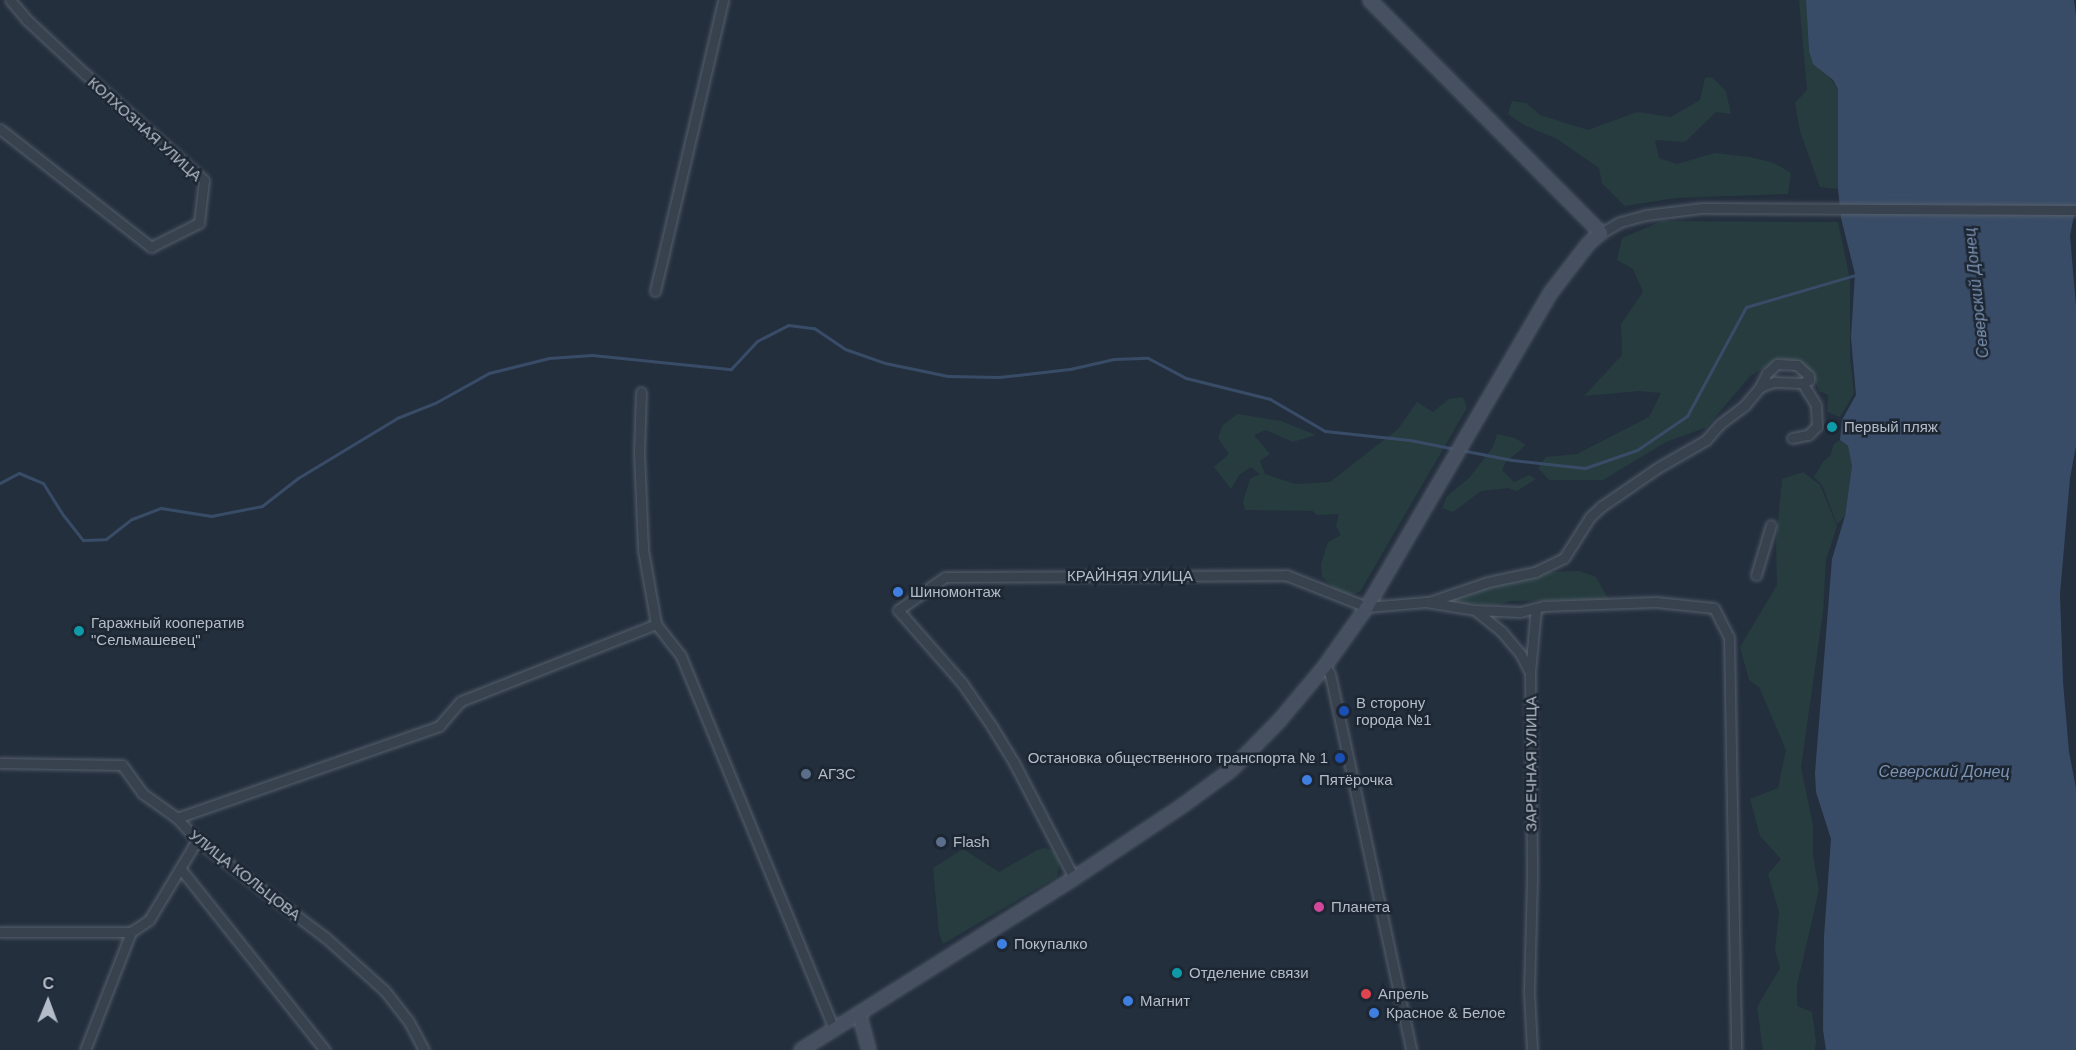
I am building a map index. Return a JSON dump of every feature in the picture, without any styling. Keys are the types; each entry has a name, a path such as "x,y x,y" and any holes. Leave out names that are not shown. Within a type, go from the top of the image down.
{"street":[{"name":"КОЛХОЗНАЯ УЛИЦА","path":"0,129 151,247 199,223 204,180 85,74 27,20 10,0"},
{"path":"655,291 723,0"},
{"path":"1370,0 1601,233"},
{"path":"801,1050 1074,878 1231,770 1280,720 1325,666 1367,607 1552,291 1589,243 1601,233 1620,222 1646,214 1672,210 1735,208 2076,210"},
{"path":"1426,603 1488,582 1535,572 1564,558 1590,517 1602,506 1659,467 1706,440 1720,424 1745,405 1760,387 1767,373 1777,363 1790,363 1803,369 1809,376 1809,380 1802,383 1774,382 1760,387"},
{"path":"1792,438 1808,435 1817,426 1816,405 1802,383"},
{"path":"641,392 639,453 643,550 656,624 681,656 834,1029"},
{"path":"1756,575 1772,525"},
{"name":"КРАЙНЯЯ УЛИЦА","path":"1074,878 1013,761 991,725 962,684 898,610 945,578 1274,575 1286,575 1367,607"},
{"path":"1367,607 1426,603 1475,610 1520,612 1536,608 1594,603 1656,602 1714,608 1729,637 1736,1050"},
{"name":"ЗАРЕЧНАЯ УЛИЦА","path":"1532,1050 1529,992 1532,878 1530,673 1536,608"},
{"path":"1475,610 1502,632 1521,655 1530,673"},
{"path":"177,818 439,726 461,701 656,624"},
{"path":"1325,666 1330,674 1411,1050"},
{"name":"УЛИЦА КОЛЬЦОВА","path":"0,763 122,765 142,793 177,818 196,840 325,938 385,992 408,1020 424,1050"},
{"path":"0,932 131,932 149,920 196,840"},
{"path":"180,868 325,1050"},
{"path":"85,1050 131,932"},
{"path":"859,1013 869,1050"}],"green space":[{"path":"1799,0 1806,0 1809,51 1838,89 1838,189 1820,187 1800,131 1795,103 1807,90"},
{"path":"1712,77 1726,91 1731,114 1716,112 1685,142 1655,140 1659,158 1677,164 1715,153 1750,157 1774,163 1791,173 1788,194 1676,198 1625,206 1602,183 1599,168 1557,139 1524,125 1508,114 1512,101 1526,103 1540,115 1588,130 1637,112 1671,117 1700,100 1705,78"},
{"path":"1662,221 1838,222 1850,280 1850,358 1854,393 1840,417 1827,412 1828,395 1819,391 1812,372 1780,358 1750,376 1707,427 1666,442 1603,480 1549,480 1538,468 1546,457 1577,454 1649,417 1661,393 1639,391 1584,396 1622,355 1621,324 1643,292 1633,269 1617,260 1622,238"},
{"path":"1463,397 1467,408 1360,592 1349,595 1335,589 1322,577 1321,564 1328,542 1341,535 1336,526 1339,514 1317,515 1313,511 1245,510 1243,502 1250,479 1260,474 1251,467 1239,475 1231,489 1214,467 1229,454 1218,438 1222,426 1237,414 1281,421 1316,435 1293,442 1266,430 1254,435 1270,454 1260,461 1265,474 1295,484 1330,482 1398,429 1417,402 1433,412 1449,399"},
{"path":"1497,434 1515,438 1526,445 1506,462 1502,470 1514,482 1529,475 1536,479 1517,491 1508,488 1481,491 1453,512 1442,508 1447,496 1469,478 1493,447"},
{"path":"1840,440 1848,446 1852,466 1845,516 1837,524 1822,485 1814,477 1823,462 1830,456 1834,444"},
{"path":"1803,472 1820,485 1837,526 1826,560 1823,612 1801,767 1813,826 1813,855 1819,890 1797,985 1797,1006 1812,1012 1816,1041 1815,1050 1763,1050 1757,1007 1780,968 1775,950 1779,912 1768,874 1781,859 1760,836 1750,799 1778,788 1786,750 1759,687 1749,680 1740,647 1777,585 1776,543 1782,479"},
{"path":"1579,571 1596,577 1609,600 1510,601 1499,605 1462,603 1451,599 1487,585 1543,572"},
{"path":"1045,848 1054,851 1060,862 1057,877 943,944 939,933 933,868 963,849 999,872 1037,850"}],"water":[{"name":"Северский Донец","path":"1806,0 2074,0 2076,16 2076,205 2070,236 2076,306 2076,446 2070,478 2060,594 2063,682 2069,752 2076,788 2076,1050 1826,1050 1823,1030 1824,937 1831,839 1816,792 1815,773 1832,559 1845,516 1852,466 1848,446 1840,440 1842,420 1856,395 1851,337 1855,274 1841,218 1838,189 1838,89 1833,80 1813,64 1809,51"}],"waterway":[{"path":"1461,450 1512,460 1585,468 1637,450 1687,416 1746,307 1859,274"},
{"path":"0,483 19,473 43,483 83,540 106,539 132,519 161,508 211,516 262,506 298,478 397,418 435,403 489,373 549,358 592,355 731,369 757,341 788,325 814,328 845,349 885,363 948,376 999,377 1070,369 1114,359 1148,358 1186,378 1270,399 1325,431 1410,440 1455,449"}],"place":[{"name":"Первый пляж","path":"1832,427"},
{"name":"Шиномонтаж","path":"898,592"},
{"name":"Гаражный кооператив \"Сельмашевец\"","path":"79,631"},
{"name":"В сторону города №1","path":"1344,711"},
{"name":"Остановка общественного транспорта № 1","path":"1340,758"},
{"name":"АГЗС","path":"806,774"},
{"name":"Пятёрочка","path":"1307,780"},
{"name":"Flash","path":"941,842"},
{"name":"Планета","path":"1319,907"},
{"name":"Покупалко","path":"1002,944"},
{"name":"Отделение связи","path":"1177,973"},
{"name":"Апрель","path":"1366,994"},
{"name":"Магнит","path":"1128,1001"},
{"name":"Красное & Белое","path":"1374,1013"}]}
